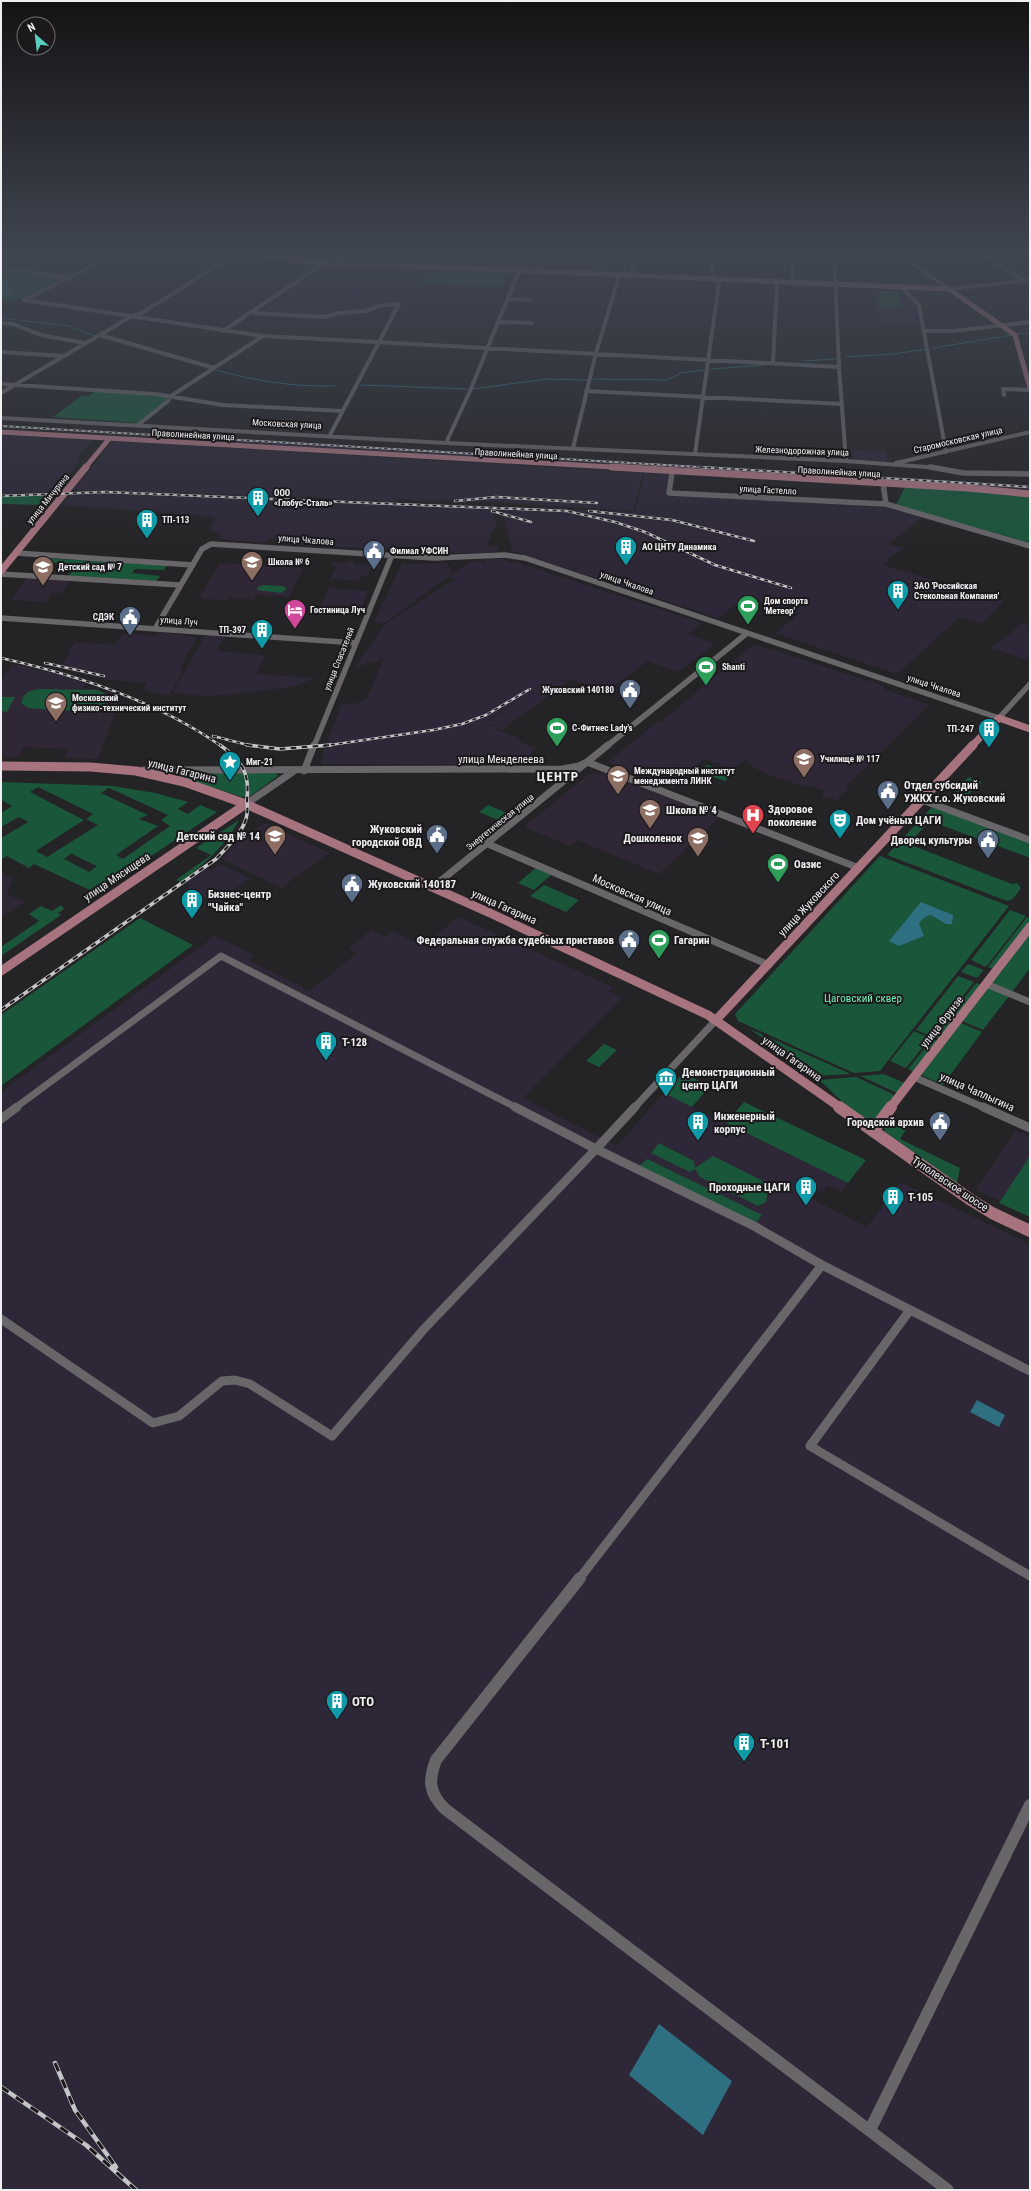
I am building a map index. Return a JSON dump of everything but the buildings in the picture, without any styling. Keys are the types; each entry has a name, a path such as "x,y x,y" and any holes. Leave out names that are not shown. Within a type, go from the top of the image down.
{"main road":[{"path":"1022,356 1030,389"},
{"name":"Праволинейная улица","path":"1,432 883,483 1030,494"},
{"name":"улица Мичурина","path":"1,571 4,564 16,553 109,439"},
{"name":"улица Чкалова","path":"999,718 1030,729"},
{"name":"улица Жуковского","path":"716,1020 999,718"},
{"name":"улица Гагарина","path":"1,766 121,769 186,782 246,804 433,887 640,982 716,1020 873,1131"},
{"name":"улица Мясищева","path":"1,971 246,804"},
{"name":"улица Фрунзе","path":"873,1131 1030,927"},
{"name":"Туполевское шоссе","path":"873,1131 982,1207 1030,1231"}],"street":[{"path":"1,393 64,356"},
{"path":"175,356 214,368"},
{"path":"138,425 168,401 171,396 232,356"},
{"path":"330,436 342,411 353,395 371,356"},
{"path":"446,443 484,356"},
{"path":"573,448 595,356"},
{"path":"657,356 839,367"},
{"path":"773,356 773,362"},
{"path":"839,356 846,461"},
{"path":"929,356 946,452"},
{"path":"695,454 705,397 708,359"},
{"path":"1,384 171,396 223,405 342,411"},
{"path":"1004,394 1003,390 1030,389"},
{"path":"586,391 842,404"},
{"name":"Московская улица","path":"1,418 446,443 573,448"},
{"name":"Старомосковская улица","path":"890,464 1030,432"},
{"name":"Железнодорожная улица","path":"573,448 846,461 938,468 964,473 1030,474"},
{"name":"улица Гастелло","path":"672,472 669,493 886,504 1030,546"},
{"path":"883,483 886,504"},
{"name":"улица Чкалова","path":"193,565 202,549 211,544 434,558 516,556 999,718"},
{"path":"16,553 193,565 155,629"},
{"name":"улица Спасателей","path":"304,770 392,555"},
{"path":"1,574 180,585"},
{"name":"улица Луч","path":"1,618 356,643"},
{"name":"Энергетическая улица","path":"433,887 746,634"},
{"name":"улица Жуковского","path":"999,718 1030,684"},
{"path":"587,762 859,868"},
{"name":"улица Менделеева","path":"121,769 294,771 562,769 579,766 587,762"},
{"path":"246,804 294,771"},
{"path":"922,800 1030,840"},
{"name":"Московская улица","path":"488,844 769,965"},
{"path":"1,1119 221,956 596,1149 754,1226 822,1265 1030,1371"},
{"path":"986,984 1030,1002"},
{"name":"улица Жуковского","path":"1,1318 133,1411 153,1423 179,1416 191,1408 222,1380 235,1380 250,1384 332,1436 424,1329 605,1140 716,1020"},
{"name":"улица Чаплыгина","path":"914,1077 1030,1128"},
{"path":"822,1265 663,1473 436,1760 429,1777 430,1788 435,1799 445,1809 948,2190"},
{"path":"910,1310 810,1446 1030,1576"},
{"path":"870,2130 1030,1805"}],"shaded area":[{"path":"1,435 93,440 77,458 81,459 54,491 1,495"},
{"path":"180,437 356,447 355,451 179,441"},
{"path":"113,441 643,473 633,511 455,500 417,501 398,498 396,502 332,499 308,496 74,490"},
{"path":"368,448 634,464 632,469 365,453"},
{"path":"854,450 886,451 887,463 854,461"},
{"path":"643,465 1030,487 1030,493 643,469"},
{"path":"645,473 668,474 665,495 882,507 922,517 889,544 902,548 883,565 1004,601 981,624 960,617 897,674 775,633 799,614 746,597 718,618 512,551 503,514 504,507 635,512"},
{"path":"72,493 443,506 487,510 492,511 497,524 486,545 499,546 495,552 478,554 297,545 283,543 284,540 271,539 266,543 226,540 218,538 221,534 209,530 216,519 210,516 61,505"},
{"path":"486,559 503,559 511,563 513,561 702,623 688,634 715,644 678,672 648,661 608,690 572,680 553,681 569,681 502,730 494,728 494,725 483,725 539,686 481,725 476,725 493,726 493,728 518,738 521,742 535,748 528,759 522,764 485,763 480,759 470,759 469,764 321,764 324,749 342,704 358,703 366,700 384,658 354,668 384,625 455,579 448,577 470,561 483,562 483,564 485,564","holes":["467,724 468,724 335,747"]},
{"path":"348,561 355,561 354,564 381,566 380,569 371,568 368,576 362,575 360,581 334,579 329,581 336,567 332,566 333,562 346,563"},
{"name":"Школа № 6","path":"220,563 303,568 289,597 256,595 254,600 229,598 228,601 199,598"},
{"path":"447,563 452,572 448,577 383,624 374,621 402,564"},
{"name":"Детский сад № 7","path":"27,578 70,581 61,593 52,593 45,602 11,600"},
{"path":"329,588 368,591 359,613 319,610"},
{"path":"1022,622 1030,625 1030,657 1028,660 991,648 1005,638"},
{"path":"162,632 197,637 182,665 180,670 183,671 170,695 148,692 150,690 144,690 147,683 109,680 59,668 70,653 67,652 75,642 115,645 123,633 155,636"},
{"path":"205,635 224,637 217,651 265,655 256,674 317,678 291,687 225,695 205,696 173,693"},
{"path":"754,644 885,686 883,689 929,705 846,787 796,768 752,755 732,769 705,759 673,788 607,762 659,721 661,722"},
{"path":"13,664 58,674 86,684 81,689 32,687 27,688 21,696 1,695 1,682"},
{"name":"Московский физико-технический институт","path":"27,687 97,689 120,698 98,759 64,758 68,749 24,747 18,757 1,757 1,695 21,696"},
{"name":"Училище № 117","path":"751,755 796,768 849,788 836,800 821,796 824,791 811,786 802,786 764,773 745,762"},
{"path":"603,773 719,818 659,874 577,840 570,846 524,827 589,774"},
{"name":"Детский сад № 14","path":"265,823 329,853 281,888 222,859 242,838"},
{"path":"221,864 250,878 216,903 190,890 187,882 208,868 212,870"},
{"path":"1,873 13,879 6,894 25,902 1,917"},
{"path":"458,917 613,987 609,991 623,997 523,1098 617,1146 664,1093 848,1183 841,1192 827,1185 823,1191 801,1193 867,1227 900,1182 1030,1244 1030,2190 1,2190 1,1092 215,936 254,955 249,960 310,991 357,953 348,949 371,930 386,937 392,931 423,946"},
{"path":"1016,1130 1030,1137 1030,1156 1001,1201 976,1190"}],"green space":[{"path":"95,391 168,397 162,404 138,423 53,417 81,396 89,396"},
{"path":"905,487 993,492 1030,497 1030,543 896,505"},
{"path":"57,493 47,505 1,504 1,497"},
{"path":"38,559 167,565 164,570 135,569 132,573 160,576 156,581 67,576 77,568 70,567 73,564 47,562 45,560"},
{"path":"263,585 283,586 287,589 281,593 257,590 258,587"},
{"path":"40,689 97,690 104,693 109,698 104,704 96,708 85,710 29,708 22,704 23,697 27,693"},
{"path":"1,697 15,697 7,712 1,711"},
{"path":"707,765 732,774 725,781 699,772"},
{"path":"273,772 278,776 249,797 242,797 181,777 179,775 184,773"},
{"path":"969,777 982,782 968,795 955,791"},
{"path":"1,782 113,786 155,793 188,802 178,809 188,814 200,805 217,812 96,893 34,864 29,868 7,856 1,859 1,838 28,822 19,817 1,827 1,813 12,806 1,800","holes":["38,787 93,814 86,819 98,825 47,857 36,851 84,820 30,792","109,788 168,815 161,820 170,826 123,859 116,855 158,826 139,819 148,815 101,793","72,853 97,866 89,872 64,859"]},
{"path":"488,805 507,813 498,820 479,812"},
{"path":"933,806 1030,841 1030,858 930,821 908,844 1012,884 1017,883 1021,888 1013,899 1007,901 887,855"},
{"path":"239,820 221,847 198,869 181,882 176,880 211,855 196,848"},
{"name":"Цаговский сквер","path":"880,856 1009,906 880,1071 854,1073 738,1021 735,1014"},
{"path":"537,867 552,874 534,890 518,883"},
{"path":"544,885 579,900 566,912 530,896"},
{"path":"61,905 64,909 58,913 61,915 1,956 1,947 39,921 29,914 41,906 52,911"},
{"path":"1010,910 1026,916 986,967 971,960"},
{"path":"1027,917 1030,918 1030,923 994,969 988,967"},
{"path":"140,918 193,945 1,1086 1,1015"},
{"path":"1030,933 1030,968 1012,992 991,984"},
{"path":"968,964 984,970 977,978 961,972"},
{"path":"958,976 974,982 931,1036 916,1030"},
{"path":"976,983 981,985 939,1039 933,1037"},
{"path":"988,988 1009,996 983,1030 962,1021"},
{"path":"961,1023 982,1032 943,1085 921,1075"},
{"path":"752,1030 851,1074 817,1076"},
{"path":"914,1031 930,1038 906,1068 890,1061"},
{"path":"932,1039 938,1041 914,1072 908,1069"},
{"path":"604,1044 617,1050 599,1067 586,1061"},
{"path":"683,1073 710,1086 692,1107 664,1093"},
{"path":"884,1074 905,1083 897,1093 860,1076"},
{"path":"856,1077 895,1095 877,1119 869,1119 853,1111 819,1080"},
{"path":"744,1102 866,1160 848,1183 726,1123"},
{"path":"889,1120 907,1128 900,1139 960,1168 957,1183 885,1132 884,1127"},
{"path":"659,1143 694,1161 695,1168 713,1156 769,1184 766,1202 758,1206 700,1177 695,1169 690,1172 651,1153"},
{"path":"1030,1156 1030,1217 999,1203"},
{"path":"647,1159 762,1215 754,1226 637,1168"}],"water":[{"path":"921,902 953,915 952,924 946,924 931,915 925,917 919,923 924,936 899,946 889,941"},
{"path":"977,1400 1005,1415 999,1427 970,1412"},
{"path":"659,2024 732,2081 703,2135 629,2075"}],"waterway":[{"path":"846,357 858,356"},
{"path":"803,361 836,359"},
{"path":"711,369 764,365"},
{"path":"215,370 274,382 335,386"},
{"path":"593,379 667,380 681,373 704,370"},
{"path":"472,389 547,379 587,380"},
{"path":"361,385 467,389"}],"railway":[{"path":"1,426 700,467"},
{"path":"700,467 716,468"},
{"path":"700,467 1030,487"},
{"path":"1,496 105,492 567,511 615,522 645,532 715,565 791,588"},
{"path":"455,501 496,497 597,503"},
{"path":"492,511 531,522"},
{"path":"589,511 672,520 754,541"},
{"path":"1,658 87,681 116,692 170,716 221,746"},
{"path":"45,663 104,676"},
{"path":"329,745 433,730 462,724 486,715 530,689"},
{"path":"213,736 249,745"},
{"path":"1,1010 216,859 235,838 246,820 248,790 247,781 239,762 220,745"},
{"path":"249,745 280,749 329,745"},
{"path":"323,746 329,745"},
{"path":"55,2063 75,2110 116,2167"},
{"path":"1,2087 86,2145 136,2190"}],"place":[{"name":"ООО «Глобус-Сталь»","path":"258,518"},
{"name":"ТП-113","path":"147,540"},
{"name":"АО ЦНТУ Динамика","path":"626,566"},
{"name":"Филиал УФСИН","path":"374,570"},
{"name":"Школа № 6","path":"252,582"},
{"name":"Детский сад № 7","path":"43,586"},
{"name":"ЗАО 'Российская Стекольная Компания'","path":"898,610"},
{"name":"Дом спорта 'Метеор'","path":"748,626"},
{"name":"Гостиница Луч","path":"295,630"},
{"name":"СДЭК","path":"130,636"},
{"name":"ТП-397","path":"262,650"},
{"name":"Shanti","path":"706,686"},
{"name":"Жуковский 140180","path":"630,710"},
{"name":"Московский физико-технический институт","path":"56,722"},
{"name":"С-Фитнес Lady's","path":"557,748"},
{"name":"ТП-247","path":"989,748"},
{"name":"Училище № 117","path":"804,778"},
{"name":"Миг-21","path":"230,782"},
{"name":"Международный институт менеджмента ЛИНК","path":"618,796"},
{"name":"Отдел субсидий УЖКХ г.о. Жуковский","path":"888,810"},
{"name":"Школа № 4","path":"650,830"},
{"name":"Здоровое поколение","path":"753,834"},
{"name":"Дом учёных ЦАГИ","path":"840,840"},
{"name":"Жуковский городской ОВД","path":"437,854"},
{"name":"Детский сад № 14","path":"275,856"},
{"name":"Дошколенок","path":"698,858"},
{"name":"Дворец культуры","path":"988,860"},
{"name":"Оазис","path":"778,884"},
{"name":"Жуковский 140187","path":"352,904"},
{"name":"Бизнес-центр \"Чайка\"","path":"192,920"},
{"name":"Федеральная служба судебных приставов","path":"629,960"},
{"name":"Гагарин","path":"659,960"},
{"name":"Т-128","path":"326,1062"},
{"name":"Демонстрационный центр ЦАГИ","path":"666,1098"},
{"name":"Инженерный корпус","path":"698,1142"},
{"name":"Городской архив","path":"940,1142"},
{"name":"Проходные ЦАГИ","path":"806,1206"},
{"name":"Т-105","path":"893,1216"},
{"name":"ОТО","path":"337,1720"},
{"name":"Т-101","path":"744,1762"}],"district":[{"name":"ЦЕНТР","path":"558,776"}]}
